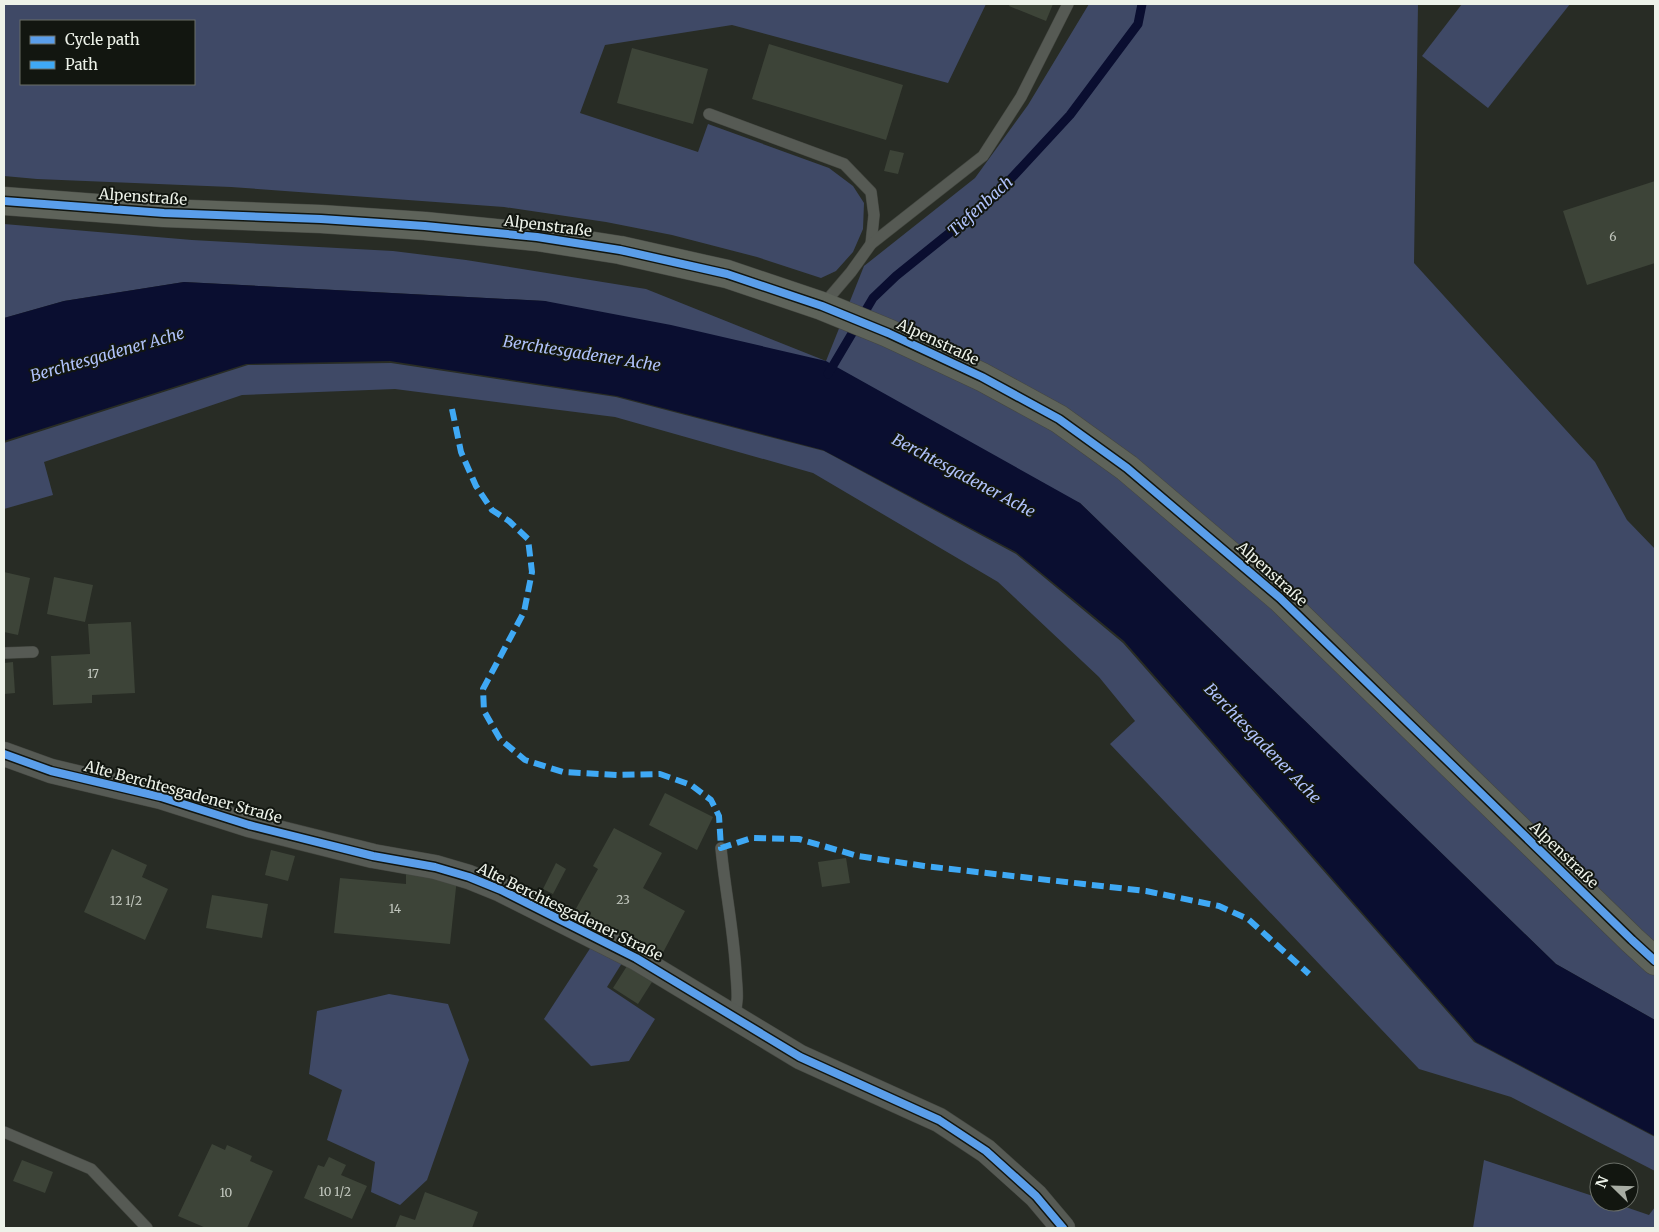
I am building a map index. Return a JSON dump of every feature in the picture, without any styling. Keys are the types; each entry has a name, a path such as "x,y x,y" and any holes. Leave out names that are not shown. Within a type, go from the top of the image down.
{"main road":[{"name":"Alpenstraße","path":"4,201 164,213 321,219 425,226 537,237 620,250 717,272 827,308 888,333 982,377 1059,419 1128,468 1280,598 1655,961"}],"street":[{"name":"Alte Berchtesgadener Straße","path":"4,754 50,771 161,797 249,825 374,856 434,867 468,877 501,890 636,958 800,1056 939,1120 986,1151 1036,1196 1063,1228"}],"lane":[{"path":"827,308 871,244 983,156 1021,97 1068,4"},
{"path":"709,114 844,164 871,192 874,215 871,244"},
{"path":"4,653 33,652"},
{"path":"721,848 735,946 738,1005 734,1016"},
{"path":"4,1132 91,1169 148,1228"}],"shaded area":[{"path":"4,4 986,4 948,83 732,25 605,45 580,113 698,152 708,124 829,168 853,186 864,203 863,229 853,252 836,271 821,278 757,257 672,235 606,222 504,207 231,187 4,176"},
{"path":"1089,4 1418,4 1414,263 1595,462 1627,520 1655,549 1655,1020 1556,964 1080,503 545,301 184,282 64,301 4,318 4,224 192,240 393,251 466,260 646,289 826,361 864,266 975,178 1028,105"},
{"path":"1462,4 1570,4 1488,108 1422,56"},
{"path":"391,363 616,397 824,451 1016,554 1123,643 1474,1042 1655,1137 1655,1171 1511,1097 1419,1069 1110,744 1135,721 1099,677 998,582 813,473 615,417 395,389 242,395 44,462 53,495 4,509 4,443 248,365"},
{"path":"591,947 622,963 607,987 655,1019 629,1061 591,1066 544,1019"},
{"path":"389,994 448,1004 469,1060 427,1180 400,1205 371,1192 375,1162 327,1140 342,1090 309,1074 317,1011"},
{"path":"1484,1160 1589,1195 1589,1212 1639,1212 1649,1215 1655,1207 1655,1228 1473,1228"}],"water":[{"name":"Berchtesgadener Ache","path":"184,282 545,301 671,325 826,361 1080,503 1556,964 1655,1020 1655,1136 1476,1042 1124,641 1016,552 823,450 617,396 390,361 246,364 4,441 4,318 64,301"}],"building":[{"path":"1010,4 1053,4 1046,21 1009,6"},
{"path":"769,44 903,85 886,140 752,99"},
{"path":"632,48 708,69 693,124 617,103"},
{"path":"890,150 904,153 898,174 884,171"},
{"path":"1655,181 1655,263 1587,285 1563,211"},
{"path":"4,572 30,578 18,635 4,632"},
{"path":"54,577 93,585 85,622 47,614"},
{"path":"131,622 135,693 92,695 92,703 53,705 51,656 90,654 88,624"},
{"path":"13,662 15,693 4,694 4,663"},
{"path":"665,793 713,817 697,850 649,825"},
{"path":"614,828 662,853 643,888 685,911 659,960 573,914 598,869 593,866"},
{"path":"112,849 147,865 142,877 168,889 145,940 84,912"},
{"path":"271,850 295,856 288,881 265,875"},
{"path":"846,858 850,883 822,887 818,862"},
{"path":"556,863 566,869 553,894 543,889"},
{"path":"406,874 457,878 450,944 334,933 340,878 406,884"},
{"path":"212,895 268,904 262,938 206,928"},
{"path":"627,966 652,982 638,1004 613,988"},
{"path":"212,1144 225,1150 227,1145 252,1156 250,1161 273,1171 247,1228 206,1228 178,1216"},
{"path":"329,1157 346,1165 341,1175 367,1186 352,1219 304,1198 318,1165 324,1167"},
{"path":"22,1160 53,1172 45,1193 13,1181"},
{"path":"425,1192 478,1212 472,1228 395,1228 400,1215 415,1220"}],"waterway":[{"name":"Tiefenbach","path":"828,374 873,298 896,276 994,197 1070,115 1138,24 1142,4"}],"marked path":[{"path":"452,409 461,452 476,486 492,510 509,521 528,539 532,572 524,612 483,689 484,711 500,739 525,760 563,772 617,775 660,774 691,785 711,800 719,816 721,848 752,838 799,839 858,856 924,866 1146,891 1219,906 1248,919 1309,974"}],"cycle path":[{"path":"4,201 164,213 321,219 425,226 537,237 620,250 727,274 822,306 888,333 982,377 1059,419 1127,468 1280,598 1655,961"},
{"path":"4,754 51,771 161,797 249,825 373,856 435,867 469,877 501,890 636,958 800,1057 939,1120 986,1151 1036,1196 1063,1228"}]}
